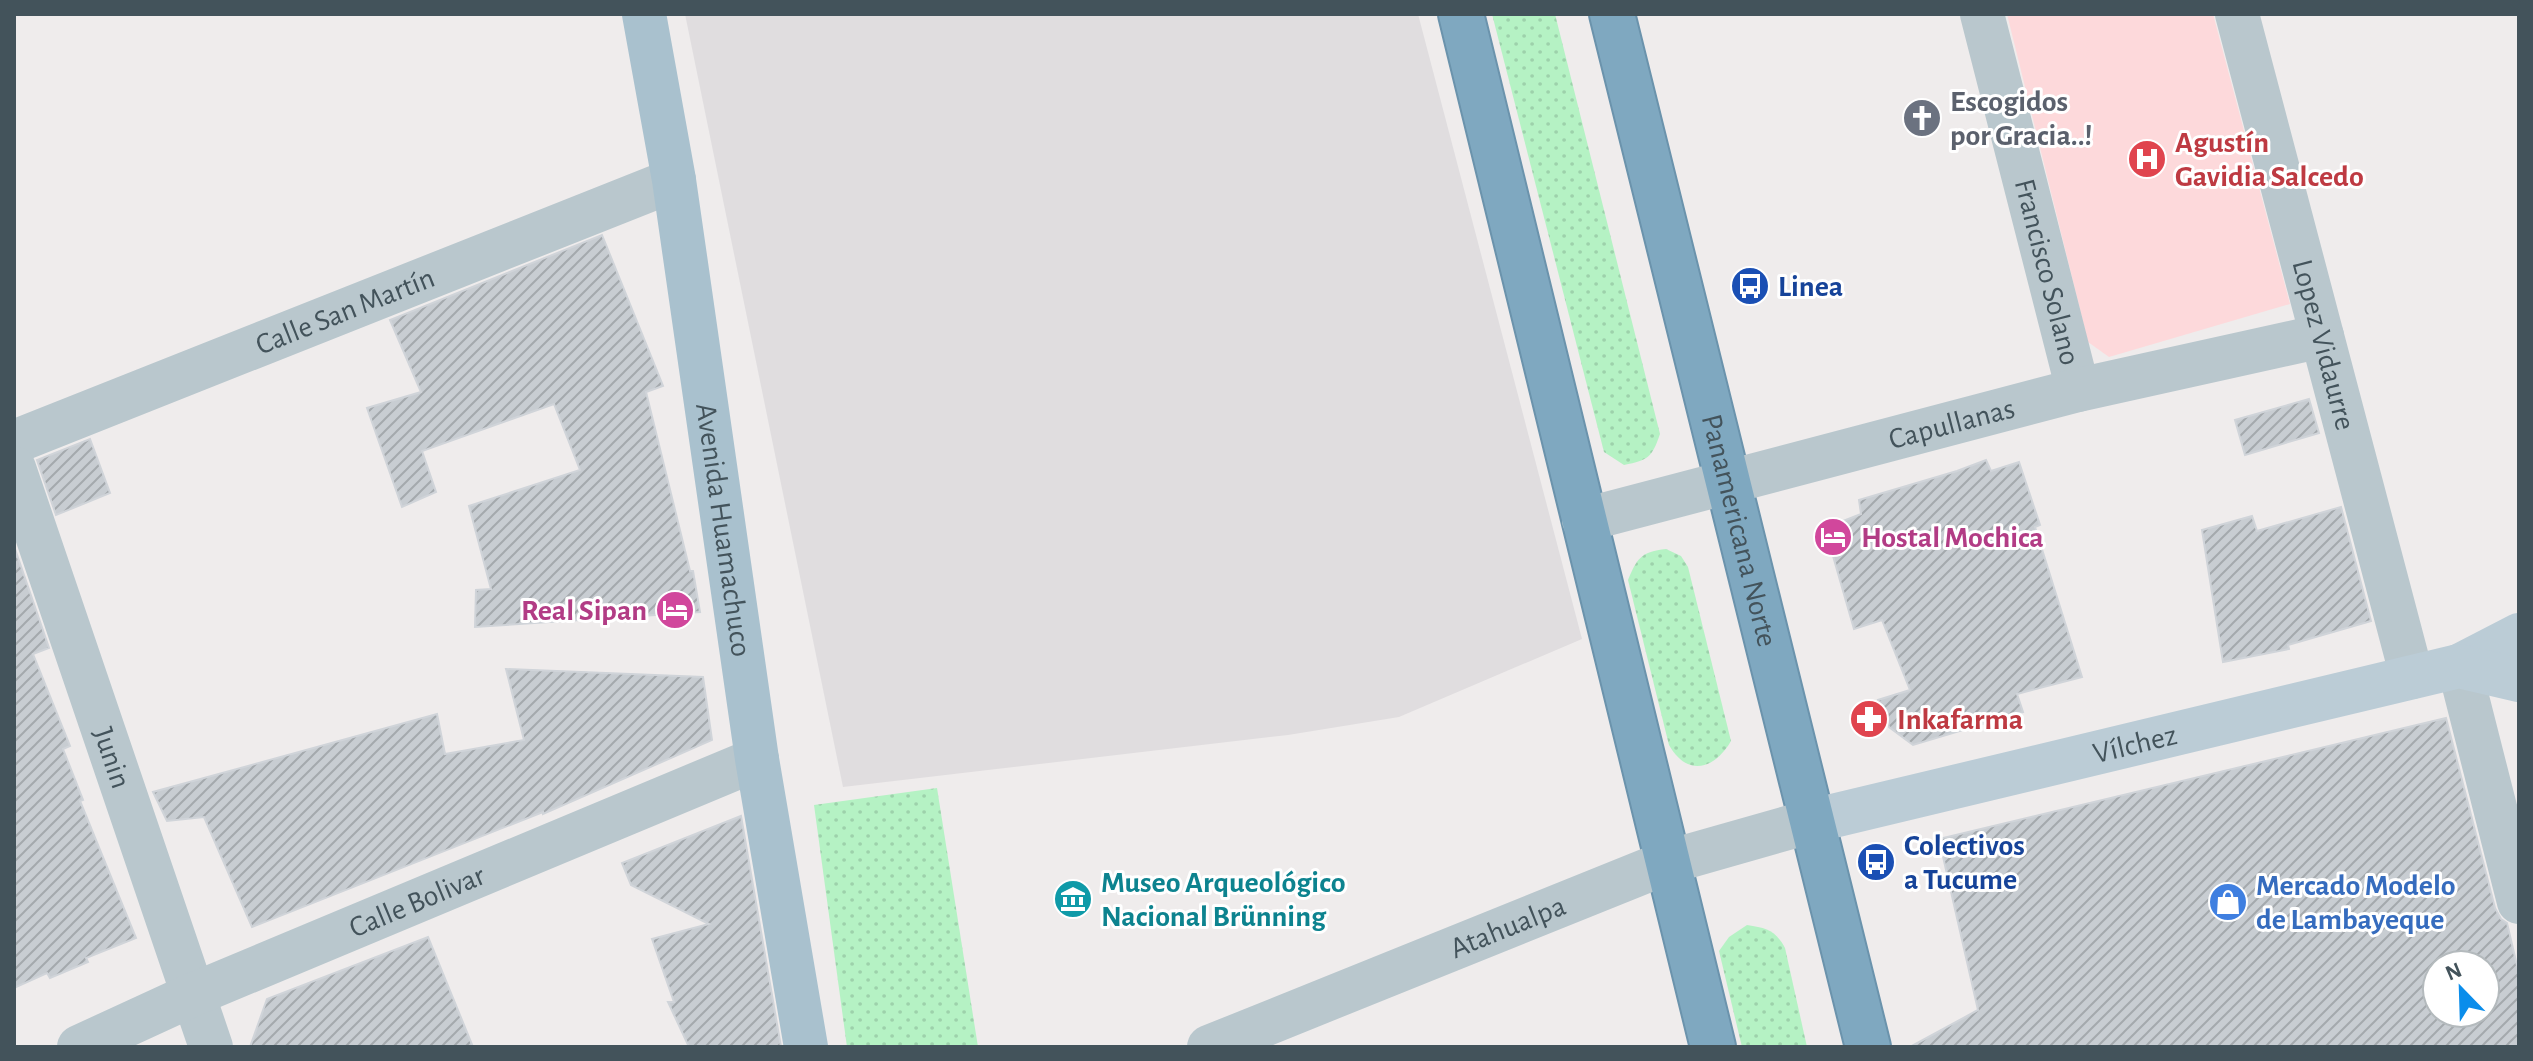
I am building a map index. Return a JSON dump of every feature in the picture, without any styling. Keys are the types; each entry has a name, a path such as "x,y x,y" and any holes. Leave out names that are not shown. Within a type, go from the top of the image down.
{"highway":[{"path":"1461,14 1713,1047"},
{"name":"Panamericana Norte","path":"1612,14 1868,1047"}],"main road":[{"name":"Avenida Huamachuco","path":"644,14 674,180 757,759 806,1047"}],"street":[{"name":"Francisco Solano","path":"1982,14 2078,390"},
{"name":"Lopez Vidaurre","path":"2237,14 2412,677"},
{"name":"Calle San Martín","path":"14,442 674,180"},
{"name":"Capullanas","path":"1584,520 2078,390 2322,336"},
{"name":"Junin","path":"14,468 211,1047"},
{"name":"Vílchez","path":"1812,821 2459,666 2519,635"},
{"name":"Vílchez","path":"2459,666 2519,680"},
{"path":"2459,666 2519,902"},
{"name":"Calle Bolivar","path":"79,1047 192,995 757,759"},
{"name":"Atahualpa","path":"1209,1047 1668,862 1812,821"}],"shaded area":[{"path":"685,14 1418,14 1582,639 1399,717 1288,735 843,787"},
{"name":"Agustín Gavidia Salcedo","path":"2007,14 2213,14 2290,304 2109,357 2088,342"}],"green space":[{"path":"1492,14 1555,14 1660,434 1652,453 1639,461 1624,465 1604,452"},
{"path":"1666,549 1681,556 1688,567 1731,741 1717,758 1700,766 1684,762 1669,745 1628,580 1641,557"},
{"path":"937,788 978,1047 847,1047 814,805"},
{"path":"1747,925 1770,931 1785,948 1807,1047 1742,1047 1719,951 1729,937"}],"building":[{"path":"602,235 663,386 646,392 690,571 693,571 700,612 475,627 476,590 491,589 469,506 580,470 554,404 422,451 436,492 402,507 367,408 421,392 390,320"},
{"path":"2309,399 2319,433 2245,455 2235,420"},
{"path":"90,439 110,493 56,515 37,460"},
{"path":"1986,460 1991,471 2019,462 2040,525 2035,527 2082,677 2017,694 2023,712 1913,745 1889,727 1878,700 1910,690 1882,620 1854,629 1825,528 1861,514 1859,500"},
{"path":"2341,507 2371,621 2288,645 2289,649 2223,662 2202,530 2252,516 2257,531"},
{"path":"14,546 49,648 33,654 70,746 63,749 83,800 80,801 136,938 86,958 88,962 50,978 47,973 14,988"},
{"path":"506,669 703,677 712,740 543,814 252,927 204,817 167,821 153,792 437,714 445,754 524,740"},
{"name":"Mercado Modelo de Lambayeque","path":"2446,718 2495,908 2507,923 2519,974 2519,1047 1910,1047 1978,1010 1939,839"},
{"path":"741,816 781,1047 689,1047 668,1002 674,1002 652,939 709,924 631,885 622,863"},
{"path":"428,937 473,1047 250,1047 267,999"}],"place":[{"name":"Escogidos por Gracia..!","path":"1922,118"},
{"name":"Agustín Gavidia Salcedo","path":"2147,159"},
{"name":"Linea","path":"1750,286"},
{"name":"Hostal Mochica","path":"1833,537"},
{"name":"Real Sipan","path":"675,610"},
{"name":"Inkafarma","path":"1869,719"},
{"name":"Colectivos a Tucume","path":"1876,862"},
{"name":"Museo Arqueológico Nacional Brünning","path":"1073,899"},
{"name":"Mercado Modelo de Lambayeque","path":"2228,902"}]}
